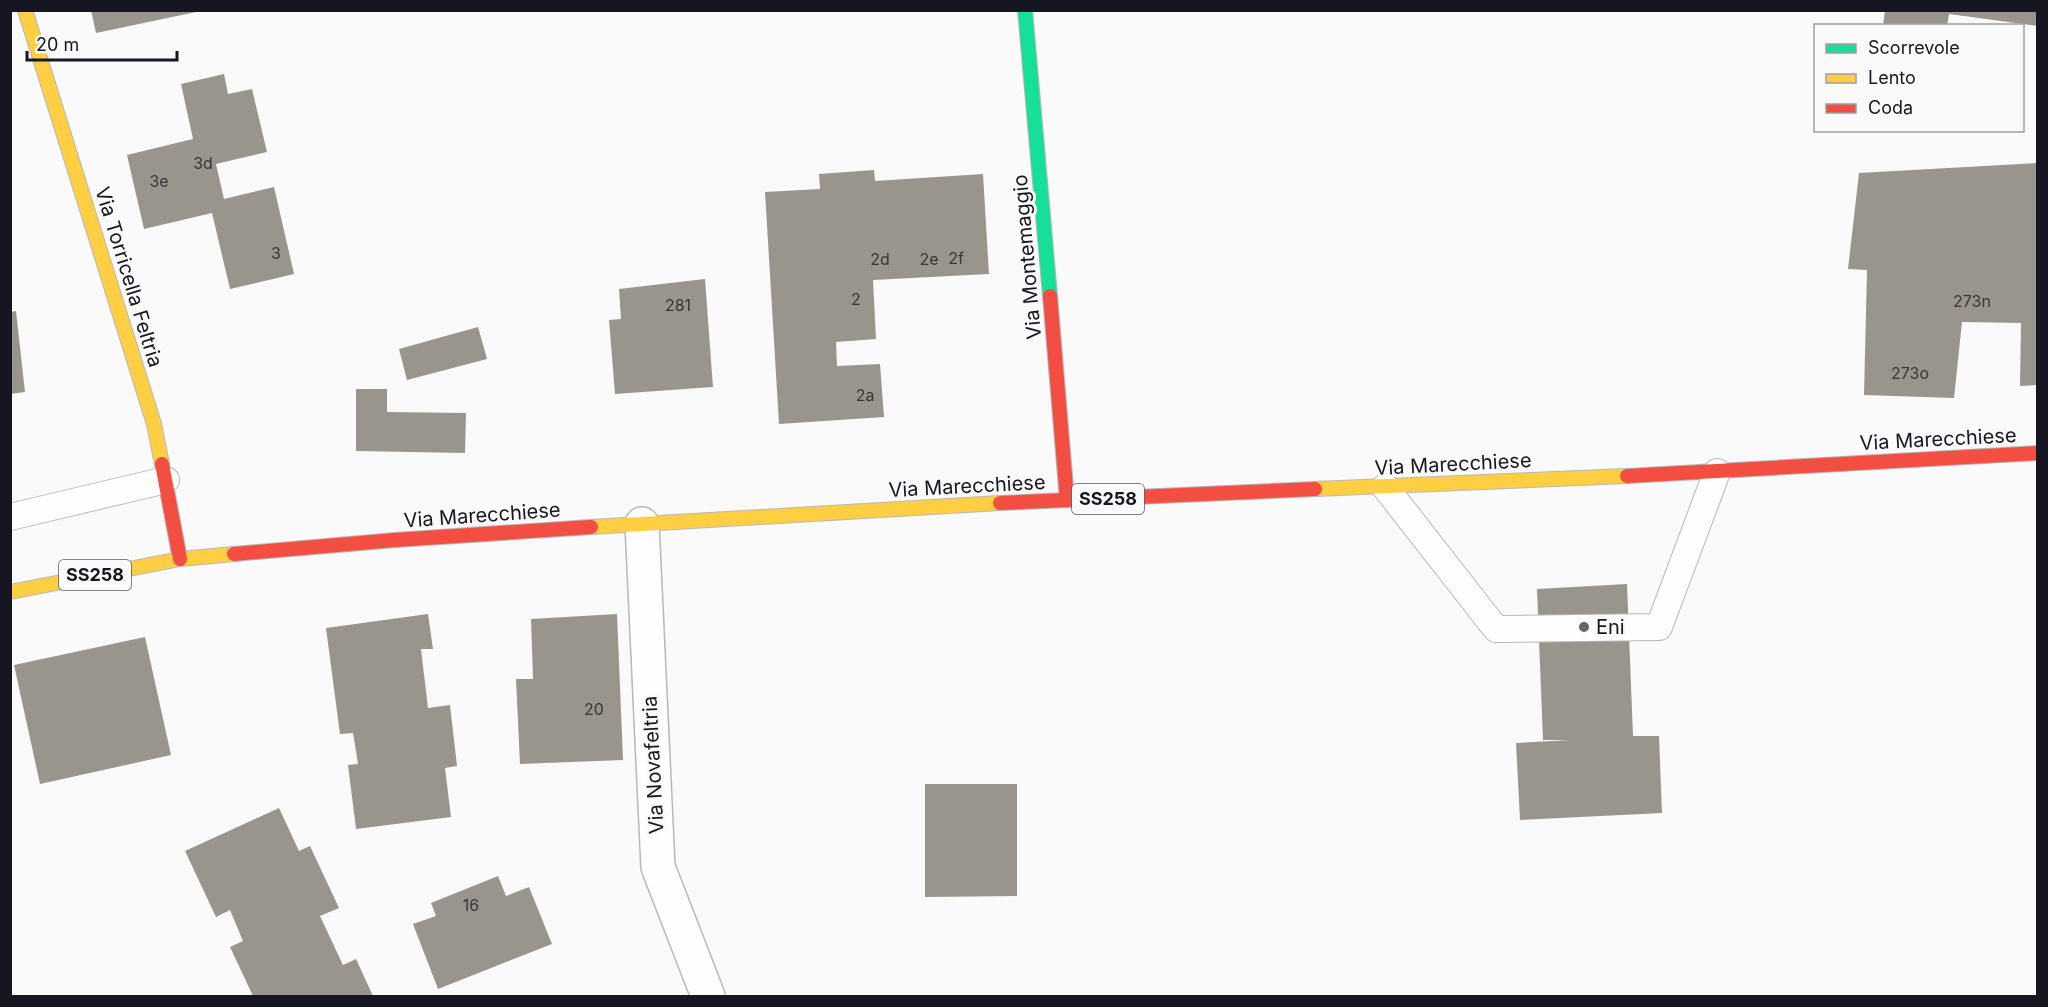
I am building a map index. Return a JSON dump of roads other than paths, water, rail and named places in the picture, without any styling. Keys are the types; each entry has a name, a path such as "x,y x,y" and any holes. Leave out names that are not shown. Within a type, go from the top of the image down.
{"main road":[{"name":"Via Torricella Feltria","path":"25,10 154,424 180,559"},
{"name":"Via Montemaggio","path":"1025,10 1067,500"},
{"name":"Via Marecchiese","path":"10,592 180,559 395,540 1067,500 1717,472 2037,453"}],"street":[{"name":"Via Novafeltria","path":"642,524 658,867 708,996"}],"lane":[{"path":"1385,487 1496,629 1659,627 1717,472"},
{"path":"10,517 166,480"}],"place":[{"name":"Eni","path":"1584,627"}]}
